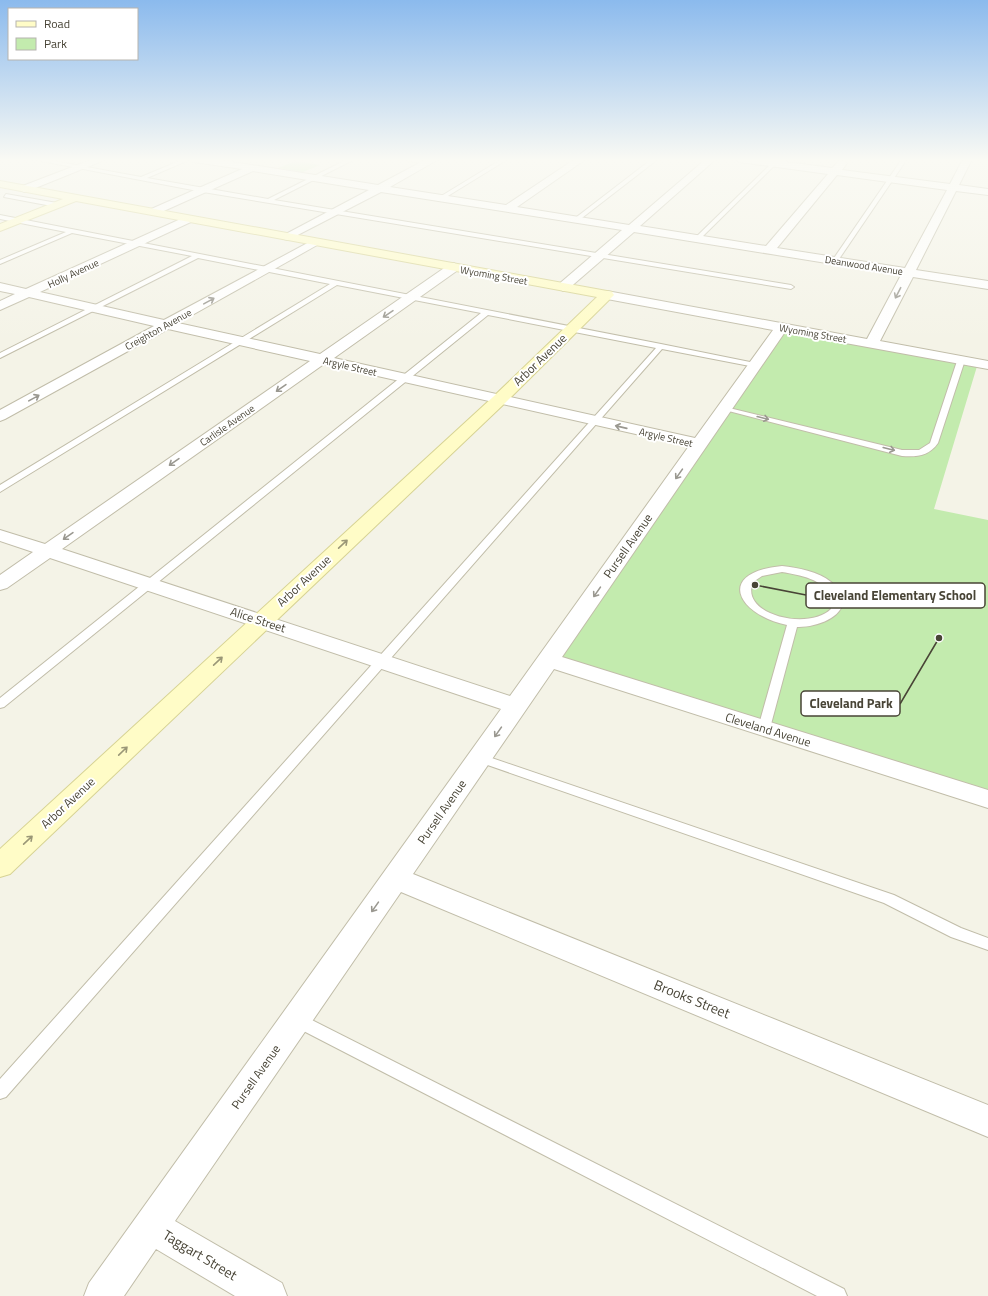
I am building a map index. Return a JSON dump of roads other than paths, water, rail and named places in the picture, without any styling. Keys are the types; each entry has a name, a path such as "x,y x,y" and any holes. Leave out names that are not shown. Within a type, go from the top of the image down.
{"street":[{"path":"0,228 22,219"},
{"name":"Holly Avenue","path":"0,306 188,219"},
{"name":"Wyoming Street","path":"192,219 988,365"},
{"path":"288,237 321,219"},
{"name":"Deanwood Avenue","path":"573,219 988,285"},
{"path":"563,287 642,219"},
{"path":"769,250 795,219"},
{"path":"872,343 936,219"},
{"name":"Creighton Avenue","path":"0,416 315,242"},
{"name":"Carlisle Avenue","path":"0,584 454,267"},
{"name":"Argyle Street","path":"0,286 166,325 700,444"},
{"name":"Arbor Avenue","path":"0,866 499,400 607,295"},
{"name":"Pursell Avenue","path":"102,1296 782,327"},
{"name":"Alice Street","path":"0,535 148,586 261,621 516,706"},
{"name":"Cleveland Avenue","path":"549,660 988,799"},
{"name":"Brooks Street","path":"395,878 988,1121"},
{"name":"Taggart Street","path":"151,1226 269,1296"}],"lane":[{"path":"11,219 755,365"},
{"path":"381,219 791,287"},
{"path":"697,239 717,219"},
{"path":"835,260 863,219"},
{"path":"0,262 72,231"},
{"path":"0,356 197,256"},
{"path":"0,489 336,283"},
{"path":"0,704 487,312"},
{"path":"0,1091 661,346"},
{"path":"725,409 902,452 918,454 929,450 934,443 961,360"},
{"path":"768,570 797,570 824,581 832,589 837,598 837,607 832,615 822,620 808,623 793,623 777,620 764,614 753,606 747,597 746,588 749,580 757,574 768,570"},
{"path":"764,728 793,623"},
{"path":"480,758 889,899 956,933 988,944"},
{"path":"296,1019 837,1296"}],"place":[{"name":"Cleveland Elementary School","path":"755,585"},
{"name":"Cleveland Park","path":"939,638"}]}
